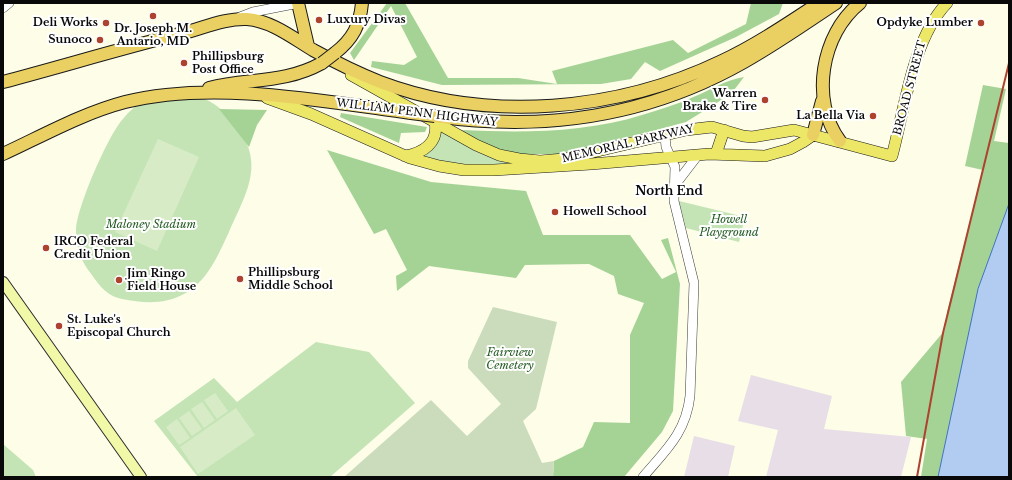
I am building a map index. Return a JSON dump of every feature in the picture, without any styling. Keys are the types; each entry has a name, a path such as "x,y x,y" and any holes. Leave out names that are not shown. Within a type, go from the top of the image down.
{"highway":[{"path":"299,3 308,46"},
{"path":"352,3 359,24"},
{"path":"192,93 211,87 282,78 304,72 335,57 349,41 359,24 362,3"},
{"name":"WILLIAM PENN HIGHWAY","path":"335,57 390,85 441,99 500,106 536,106 600,100 644,90 711,66 765,39 819,3"},
{"name":"WILLIAM PENN HIGHWAY","path":"259,95 317,100 411,113 435,119 538,123 590,117 647,104 693,87 744,62 836,3"},
{"path":"813,135 823,96 824,75 829,50 843,21 860,3"},
{"name":"MEMORIAL PARKWAY","path":"3,82 231,21 245,19 260,22 279,29 308,46 335,57"},
{"name":"MEMORIAL PARKWAY","path":"3,154 71,122 115,105 161,95 192,93 259,95"},
{"path":"823,96 830,125 840,142"}],"main road":[{"name":"BROAD STREET","path":"840,142 892,156 920,46 930,25 946,3"},
{"name":"MEMORIAL PARKWAY","path":"335,57 343,70 435,119 486,150 519,159 558,160 700,128 724,130 747,137 791,130 813,135"},
{"name":"MEMORIAL PARKWAY","path":"259,95 306,112 405,156 439,166 474,170 716,154 754,157 771,155 799,145 813,135"},
{"path":"405,156 420,152 429,145 436,133 435,119"},
{"path":"716,154 724,130"},
{"path":"813,135 840,142"},
{"path":"625,144 626,160"},
{"path":"3,282 141,477"}],"street":[{"path":"3,8 9,3"},
{"path":"231,21 253,12 299,3"},
{"path":"643,477 668,449 681,430 689,406 694,283 674,201 676,170 666,147 665,136"},
{"path":"675,185 698,155"}],"shaded area":[{"path":"751,375 832,396 824,429 911,437 901,477 766,477 778,430 738,421"},
{"path":"694,436 735,446 728,477 684,477"}],"green space":[{"path":"387,3 405,3 448,78 518,78 557,84 552,71 673,40 688,53 746,24 751,3 783,3 779,14 736,37 660,71 645,62 631,79 601,84 442,85 371,67 372,61 404,65 417,57 391,6 354,60 350,53"},
{"path":"744,77 731,94 686,122 566,154 509,154 483,145 461,130 552,130 620,121 679,103 724,83"},
{"path":"983,85 1006,89 994,141 1009,143 1009,204 979,287 938,477 921,477 927,439 906,436 901,382 945,330 947,312 983,170 965,166"},
{"name":"Maloney Stadium","path":"147,97 192,97 204,99 214,104 229,117 245,140 250,153 251,166 247,191 221,250 206,275 192,289 184,294 169,300 153,302 117,298 101,287 82,260 78,249 76,236 78,219 87,190 101,157 116,129 125,117"},
{"path":"219,109 267,110 257,125 249,147"},
{"path":"341,113 427,127 425,132 401,133 399,143 340,117"},
{"path":"440,130 533,163 462,165 421,157"},
{"path":"158,139 199,157 157,251 115,232"},
{"path":"327,150 431,182 526,191 543,235 630,235 662,279 676,272 661,240 668,238 680,284 673,411 662,432 624,477 553,477 554,461 583,447 594,422 630,423 630,335 644,303 618,294 614,276 589,264 525,265 516,278 429,266 397,291 396,276 407,270 386,229 374,234"},
{"name":"Howell Playground","path":"679,201 745,217 739,242 686,228"},
{"name":"Fairview Cemetery","path":"493,307 557,322 536,409 523,421 542,463 554,461 553,477 344,477 431,400 467,436 501,404 468,368 468,361"},
{"path":"316,342 369,352 415,403 330,477 198,477 154,421 214,378 237,402"},
{"path":"215,393 228,411 217,419 204,400"},
{"path":"202,402 215,420 204,428 191,409"},
{"path":"236,408 255,435 198,474 180,447"},
{"path":"189,411 202,429 192,436 179,418"},
{"path":"177,419 190,438 179,445 166,427"},
{"path":"3,444 33,470 36,477 3,477"}],"water":[{"path":"1009,204 1009,477 938,477 978,289"}],"railway":[{"path":"917,477 943,333 1009,63"}],"place":[{"name":"Dr. Joseph M. Antario, MD","path":"153,16"},
{"name":"Luxury Divas","path":"319,20"},
{"name":"Deli Works","path":"106,23"},
{"name":"Opdyke Lumber","path":"981,23"},
{"name":"Sunoco","path":"100,40"},
{"name":"Phillipsburg Post Office","path":"184,63"},
{"name":"Warren Brake & Tire","path":"765,100"},
{"name":"La Bella Via","path":"873,116"},
{"name":"Howell School","path":"555,212"},
{"name":"IRCO Federal Credit Union","path":"46,248"},
{"name":"Phillipsburg Middle School","path":"240,279"},
{"name":"Jim Ringo Field House","path":"119,280"},
{"name":"St. Luke's Episcopal Church","path":"59,326"}],"district":[{"name":"North End","path":"669,192"}]}
